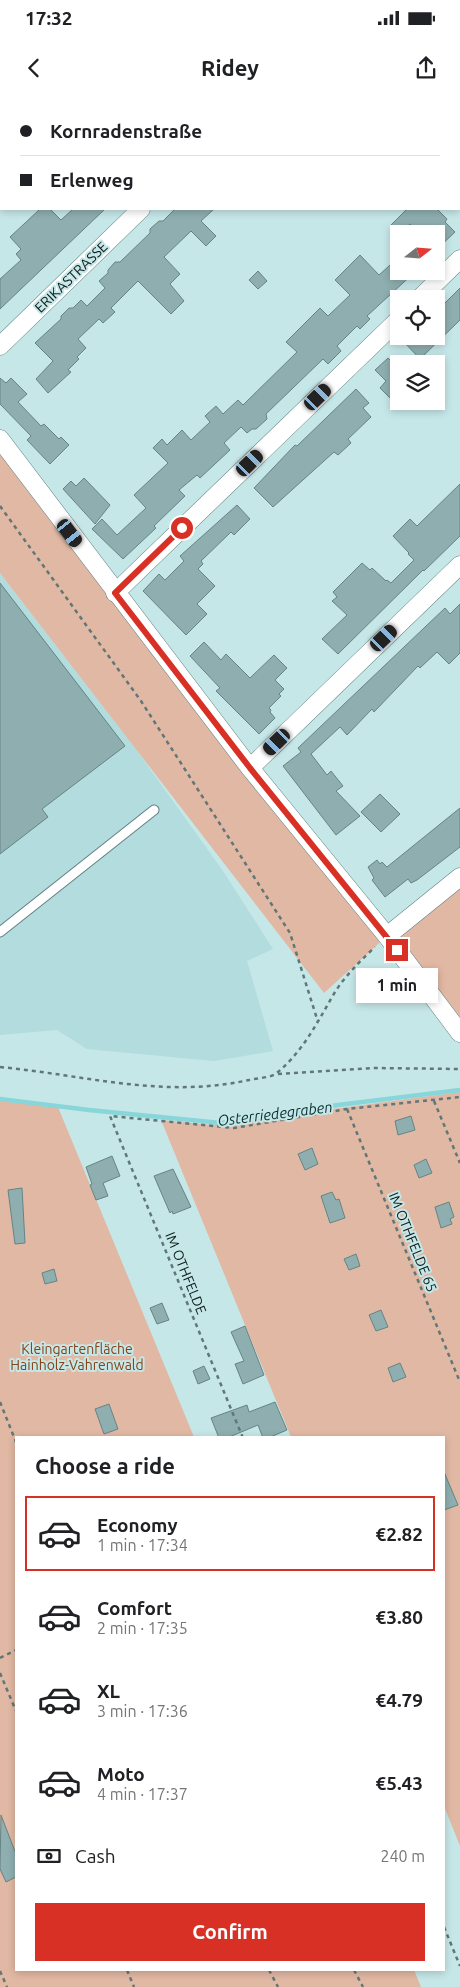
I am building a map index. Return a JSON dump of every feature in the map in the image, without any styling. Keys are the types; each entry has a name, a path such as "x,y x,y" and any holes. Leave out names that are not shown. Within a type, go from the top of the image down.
{"street":[{"name":"ERIKASTRASSE","path":"0,346 140,210"},
{"path":"428,290 460,260"},
{"path":"115,593 390,328"},
{"path":"0,439 115,593 250,768 387,936 460,1033"},
{"path":"250,768 460,565"},
{"path":"387,936 460,877"}],"lane":[{"path":"0,932 154,810"}],"path":[{"path":"0,506 141,701 290,933 318,1022"},
{"path":"276,1074 306,1042 336,991 357,964 387,936"},
{"path":"0,1067 127,1085 172,1088 208,1086 276,1074 372,1068 460,1069"},
{"path":"347,1109 460,1097"},
{"path":"434,1101 460,1163"},
{"name":"IM OTHFELDE","path":"242,1436 110,1116 234,1128 347,1109"},
{"name":"IM OTHFELDE 65","path":"347,1109 460,1382"},
{"path":"0,1402 15,1440"},
{"path":"0,1658 15,1650"},
{"path":"0,1673 15,1709"},
{"path":"445,1929 460,1966"},
{"path":"0,1971 7,1987"},
{"path":"127,1971 134,1987"},
{"path":"270,1971 278,1987"},
{"path":"355,1971 363,1987"}],"shaded area":[{"path":"0,573 135,748 223,871 273,949 247,961 273,1051 214,1061 87,1049 57,1030 0,1035"}],"green space":[{"path":"0,437 387,936 324,993 0,573"},
{"path":"460,889 460,1017 404,949 402,939 405,930"},
{"path":"460,1092 460,1846 445,1808 445,1436 291,1436 161,1120 212,1125"},
{"name":"Kleingartenfläche Hainholz-Vahrenwald","path":"0,1098 58,1107 194,1436 15,1436 15,1971 414,1971 421,1987 0,1987"}],"building":[{"path":"39,210 51,210 61,220 72,210 104,210 0,309 0,279 21,260 16,254 21,249 10,237"},
{"path":"174,210 213,210 201,221 216,236 206,246 191,231 164,257 180,274 170,284 184,301 171,314 138,281 111,308 115,312 103,323 99,319 78,339 86,348 77,357 79,359 68,370 71,372 48,393 36,379 53,361 35,343 61,319 61,316 69,308 73,308 81,300 87,306 105,288 99,281 108,273 108,270 115,262 120,262 150,233 150,229 159,221 163,221"},
{"path":"406,210 438,210 447,219 445,222 455,232 445,241 445,225 391,225"},
{"path":"360,255 379,275 390,265 390,280 406,280 395,290 390,290 390,295 367,316 370,319 360,329 357,326 337,346 341,351 328,364 323,359 266,414 267,419 256,429 252,429 247,433 241,427 224,443 230,450 200,478 197,475 179,490 185,496 154,526 156,528 123,559 92,529 102,519 117,535 146,508 134,495 168,463 153,448 162,439 167,445 182,430 191,440 210,422 205,416 216,406 223,414 238,400 243,405 297,352 286,342 320,308 328,316 350,295 335,280"},
{"path":"258,271 267,281 258,289 249,280"},
{"path":"460,288 460,320 445,335 445,303"},
{"path":"407,345 434,345 424,355 416,355"},
{"path":"388,358 390,360 390,398 380,388 386,381 375,370"},
{"path":"0,378 6,383 11,378 27,394 18,402 41,426 44,424 59,439 61,437 69,445 50,464 27,440 31,436 0,404"},
{"path":"356,389 369,403 363,408 371,417 348,439 351,443 338,455 334,452 273,507 254,488 295,445 297,446"},
{"path":"84,478 110,505 95,524 63,489 71,481 76,486"},
{"path":"460,484 460,536 338,654 322,639 347,615 332,601 337,597 333,592 362,563 370,570 372,568 386,581 391,583 414,560 393,536 410,519 417,526"},
{"path":"237,505 250,519 234,535 231,532 201,561 203,564 198,569 215,586 197,604 207,614 186,635 143,591 159,574 165,580 184,561 180,556"},
{"path":"0,583 125,746 42,809 48,817 0,854"},
{"path":"460,604 460,653 449,664 437,652 420,668 418,666 374,712 372,709 347,735 340,727 311,754 327,775 331,771 343,786 336,791 360,816 336,835 283,766 301,752 298,748 445,608 450,614"},
{"path":"204,642 221,660 226,654 250,678 274,655 287,668 275,680 284,689 279,694 281,696 269,708 275,718 259,734 216,691 220,688 190,656"},
{"path":"380,794 400,814 381,832 361,812"},
{"path":"460,808 460,847 417,880 411,883 408,879 385,897 372,880 374,878 368,867 377,860 380,864 382,862 387,867"},
{"path":"411,1116 415,1130 398,1135 395,1121"},
{"path":"312,1148 318,1164 305,1170 298,1154"},
{"path":"112,1156 120,1176 103,1183 108,1196 96,1200 86,1167"},
{"path":"426,1159 432,1173 419,1178 414,1165"},
{"path":"173,1169 191,1207 173,1214 172,1211 170,1213 154,1176"},
{"path":"22,1188 25,1243 15,1244 8,1190"},
{"path":"332,1192 336,1200 339,1199 345,1218 330,1223 321,1196"},
{"path":"449,1202 454,1217 450,1219 452,1224 441,1228 435,1207"},
{"path":"356,1254 360,1266 349,1270 344,1259"},
{"path":"54,1269 57,1281 45,1284 42,1273"},
{"path":"162,1303 169,1320 157,1324 150,1308"},
{"path":"381,1310 388,1327 376,1331 369,1315"},
{"path":"245,1326 264,1375 243,1384 235,1364 244,1361 231,1332"},
{"path":"400,1363 406,1377 393,1382 388,1368"},
{"path":"204,1366 210,1379 198,1384 193,1371"},
{"path":"275,1402 287,1430 273,1436 262,1436 258,1425 232,1436 218,1436 211,1418 247,1405 249,1412"},
{"path":"109,1404 118,1429 104,1434 95,1409"},
{"path":"445,1474 458,1505 445,1510"},
{"path":"1,1815 15,1851 15,1878 6,1882 0,1869"}],"waterway":[{"name":"Osterriedegraben","path":"0,1099 221,1123 338,1105 460,1090"}],"route":[{"path":"182,528 115,593 250,768 397,950"}]}
